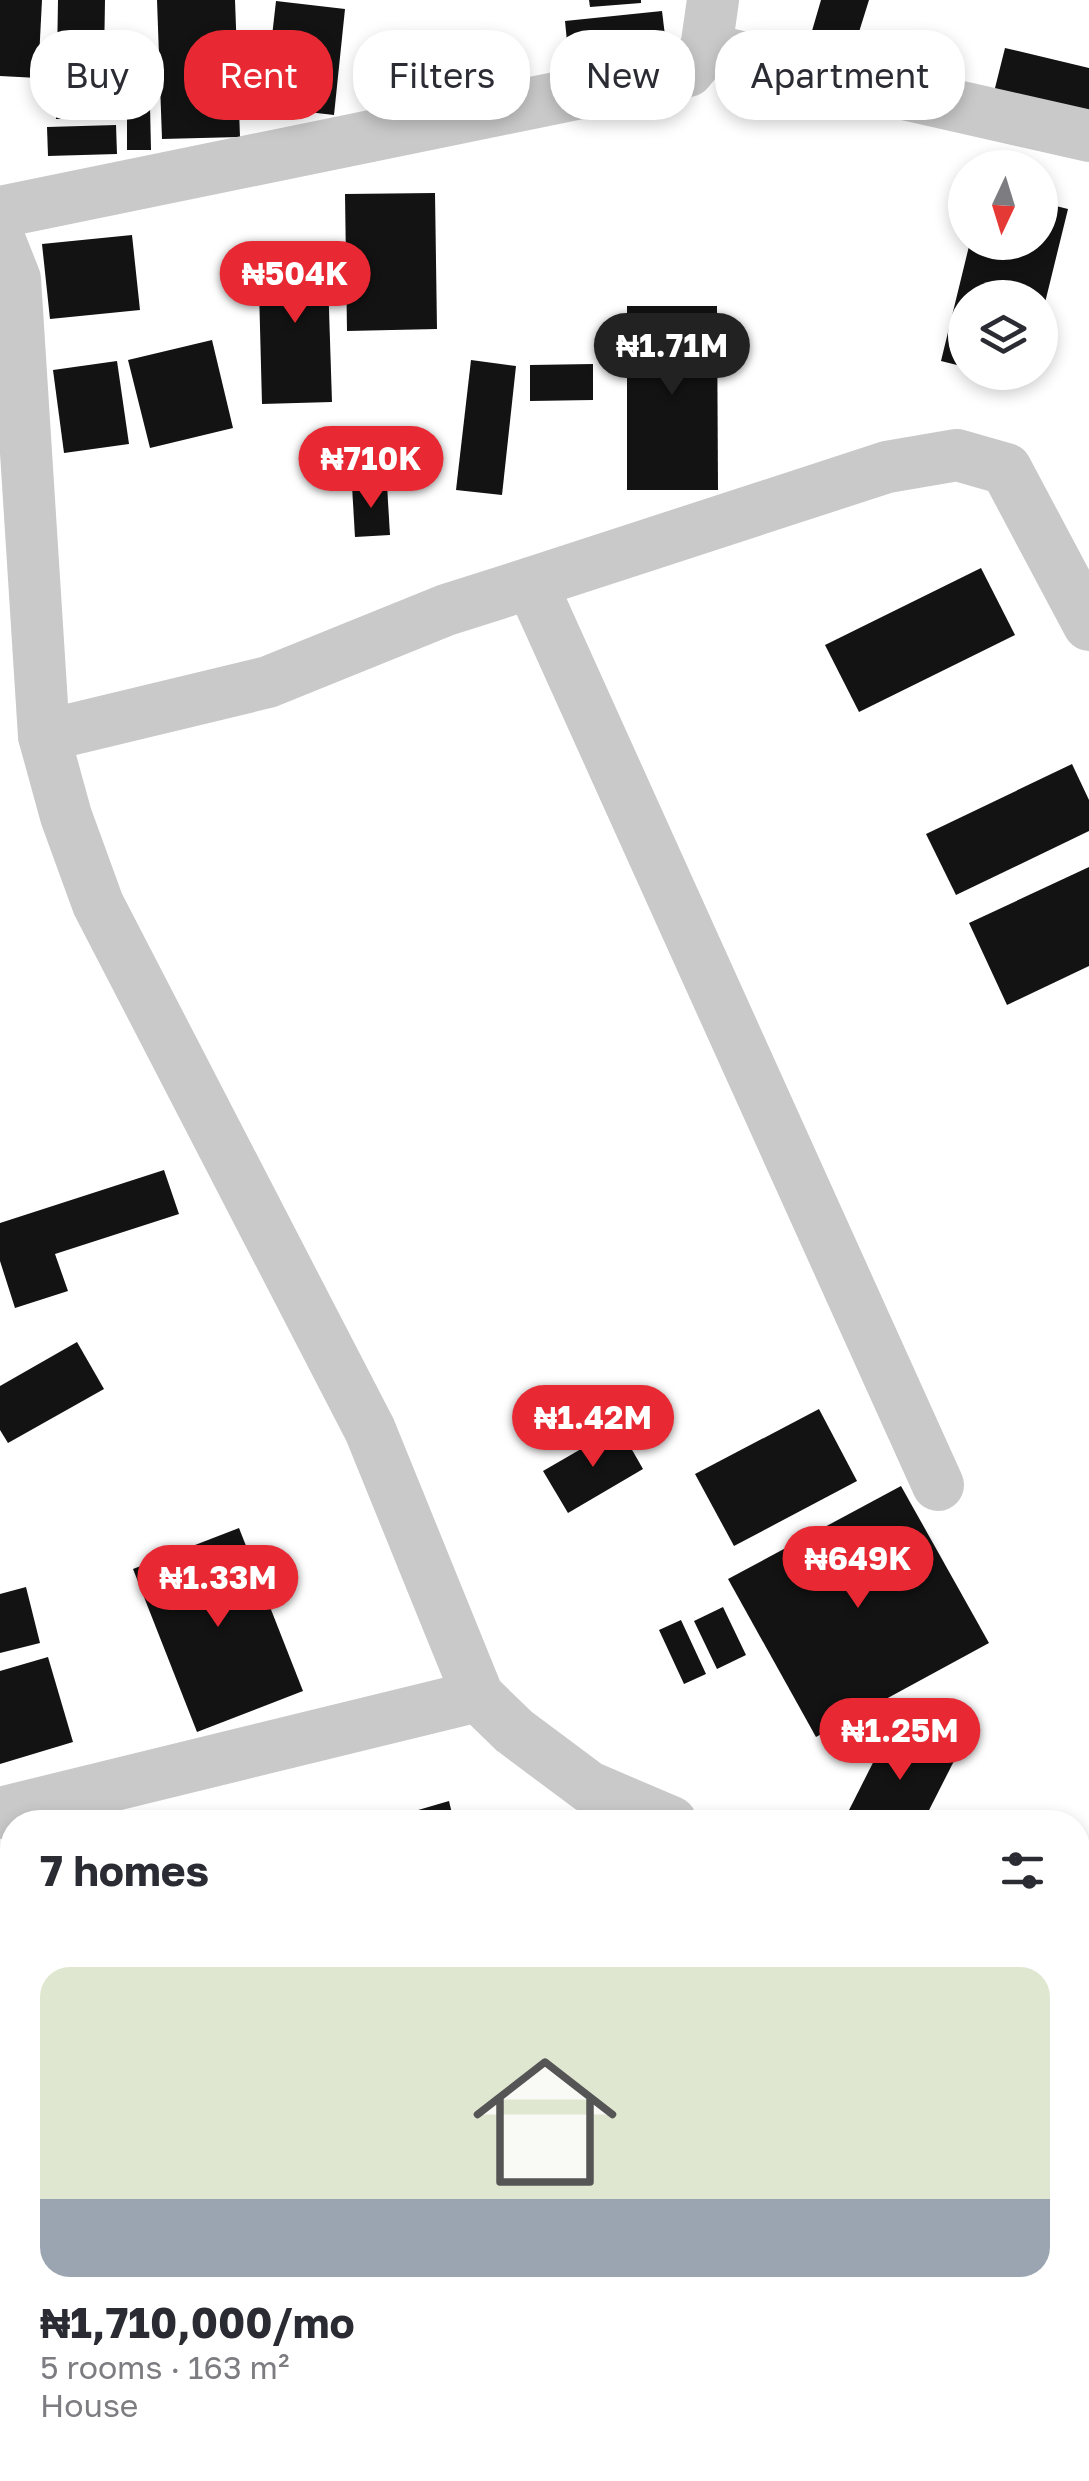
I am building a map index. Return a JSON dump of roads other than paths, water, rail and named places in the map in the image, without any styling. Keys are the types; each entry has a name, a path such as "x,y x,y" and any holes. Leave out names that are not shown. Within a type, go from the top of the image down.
{"street":[{"path":"0,212 688,71 710,24 1089,136"},
{"path":"0,241 15,279 44,736 66,816 98,904 370,1430 478,1696 514,1731 589,1787 643,1810"},
{"path":"44,736 268,682 446,610 887,467 957,455 1006,469 1089,626"},
{"path":"531,583 938,1485"},
{"path":"8,1810 478,1696"}]}
